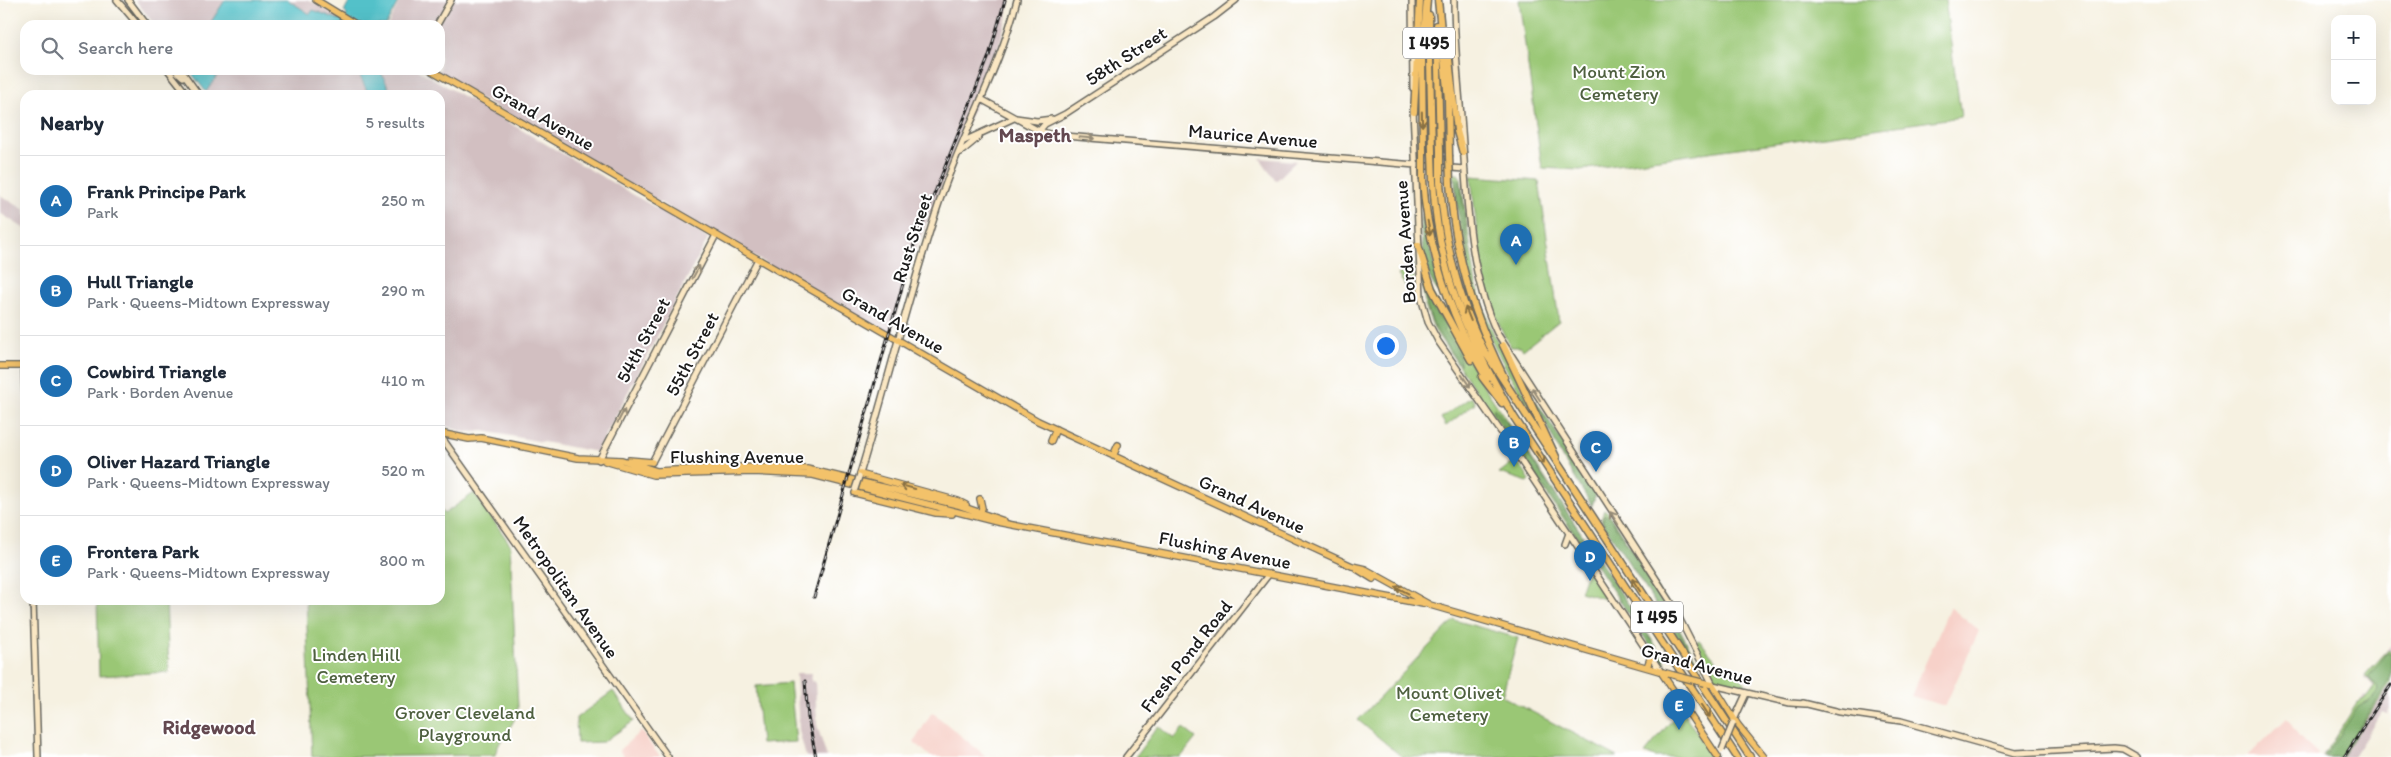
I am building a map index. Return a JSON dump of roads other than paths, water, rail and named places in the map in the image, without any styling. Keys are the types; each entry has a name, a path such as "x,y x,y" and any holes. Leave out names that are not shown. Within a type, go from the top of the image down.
{"highway":[{"path":"1414,112 1417,86 1420,0"},
{"path":"1428,0 1422,56 1423,180 1429,232 1449,301 1478,364 1514,417"},
{"name":"I 495","path":"1428,0 1440,241 1456,304 1478,355 1514,417 1737,757"},
{"path":"1438,0 1457,131 1463,153"},
{"path":"1438,0 1448,98 1450,184 1457,245 1471,302 1486,340 1517,402"},
{"name":"I 495","path":"1438,0 1437,182 1446,236 1462,299 1485,352 1750,757"},
{"path":"1418,245 1427,277 1435,296 1485,382 1514,417"},
{"path":"1503,344 1565,476"}],"main road":[{"path":"117,0 134,20"},
{"path":"128,0 143,20"},
{"path":"316,0 348,20"},
{"path":"440,20 451,0"},
{"name":"Rust Street","path":"855,491 927,238 959,153 1007,37 1017,0"},
{"name":"58th Street","path":"1039,132 1045,124 1056,119 1214,17 1236,0"},
{"name":"Borden Avenue","path":"1412,0 1418,245 1421,297 1428,322 1438,341 1517,455 1662,672"},
{"path":"1454,0 1456,60 1464,169 1478,280 1486,307 1503,344 1671,602 1713,686 1733,721 1764,757"},
{"path":"172,75 184,90"},
{"path":"180,75 194,88"},
{"path":"185,75 194,88"},
{"name":"Grand Avenue","path":"440,75 1056,429 1355,568 1373,579"},
{"path":"982,99 1039,132"},
{"path":"964,142 1014,118 1056,119"},
{"path":"959,153 985,132"},
{"name":"Maurice Avenue","path":"1039,132 1111,140 1464,169"},
{"name":"54th Street","path":"602,460 716,235"},
{"name":"55th Street","path":"652,462 758,259"},
{"path":"0,366 20,366"},
{"path":"1051,441 1056,429"},
{"name":"Flushing Avenue","path":"445,435 469,439 481,438 533,450 602,460 653,475 746,472 805,473 961,514 979,515 1013,524 1430,605"},
{"name":"Metropolitan Avenue","path":"445,441 668,757"},
{"path":"1113,456 1118,445"},
{"name":"Flushing Avenue","path":"602,460 622,460 657,471 734,467 807,469 969,508 979,515"},
{"path":"622,460 652,462"},
{"path":"859,475 958,501 969,508"},
{"path":"855,491 936,513 961,514"},
{"path":"979,515 982,508 980,499"},
{"path":"1565,544 1569,533"},
{"name":"Grand Avenue","path":"1355,568 1365,569 1430,605 1662,672 1746,694 1901,721 2015,753 2114,748 2123,749 2137,757"},
{"name":"Fresh Pond Road","path":"1126,757 1269,574"},
{"path":"33,605 38,757"},
{"path":"1647,667 1651,656"},
{"path":"1662,672 1719,757"},
{"path":"1719,757 1746,694"}],"water":[{"path":"225,0 288,0 310,14 313,10 340,20 212,20"},
{"path":"351,0 399,0 389,20 344,20 347,15 344,11"},
{"path":"193,75 218,75 207,90 204,90"},
{"path":"359,75 382,75 390,90 367,90"}],"railway":[{"path":"814,597 914,245 989,56 1005,0"},
{"path":"805,681 808,718 816,757"},
{"path":"2344,757 2391,685"}],"place":[{"name":"Frank Principe Park","path":"1516,265"},
{"name":"Hull Triangle","path":"1514,467"},
{"name":"Cowbird Triangle","path":"1596,472"},
{"name":"Oliver Hazard Triangle","path":"1590,581"},
{"name":"Frontera Park","path":"1679,730"}],"district":[{"name":"Maspeth","path":"1035,135"},
{"name":"Ridgewood","path":"209,727"}],"park label":[{"name":"Mount Zion Cemetery","path":"1619,82"},
{"name":"Linden Hill Cemetery","path":"356,665"},
{"name":"Mount Olivet Cemetery","path":"1449,703"},
{"name":"Grover Cleveland Playground","path":"465,723"}]}
